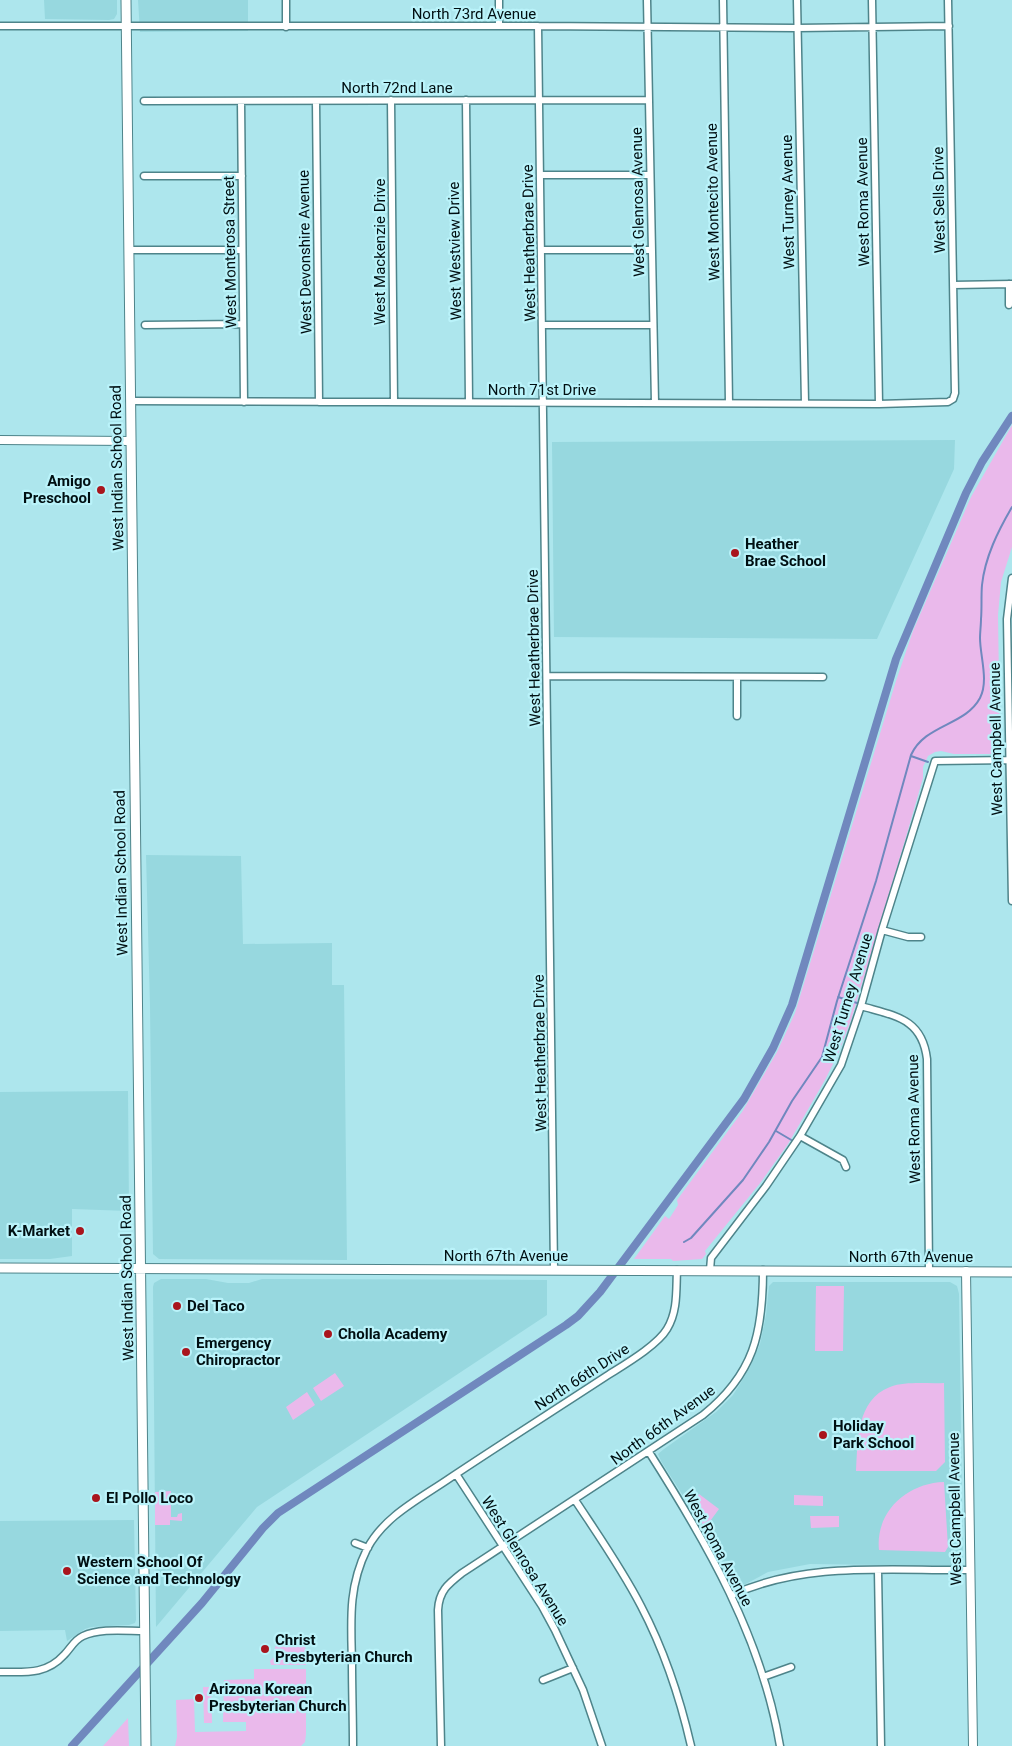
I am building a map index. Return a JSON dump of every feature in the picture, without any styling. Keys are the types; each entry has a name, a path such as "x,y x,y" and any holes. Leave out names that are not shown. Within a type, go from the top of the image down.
{"main road":[{"name":"West Indian School Road","path":"126,0 146,1746"},
{"name":"North 67th Avenue","path":"0,1268 1012,1272"}],"street":[{"path":"286,0 286,27"},
{"path":"498,0 499,26"},
{"name":"West Glenrosa Avenue","path":"647,0 655,403"},
{"name":"West Montecito Avenue","path":"723,0 729,403"},
{"name":"West Turney Avenue","path":"797,0 805,403"},
{"name":"West Roma Avenue","path":"872,0 879,404"},
{"name":"West Sells Drive","path":"948,0 955,386 953,399"},
{"name":"North 73rd Avenue","path":"0,26 797,28 949,26"},
{"name":"West Heatherbrae Drive","path":"538,26 554,1270"},
{"name":"West Mackenzie Drive","path":"390,100 394,402"},
{"name":"West Westview Drive","path":"466,100 469,402"},
{"name":"North 72nd Lane","path":"144,101 649,100"},
{"name":"West Monterosa Street","path":"241,101 244,402"},
{"name":"West Devonshire Avenue","path":"316,101 319,402"},
{"path":"540,175 650,175"},
{"path":"144,176 242,176"},
{"path":"129,250 242,250"},
{"path":"541,250 652,250"},
{"path":"953,285 1010,284 1010,305"},
{"path":"146,325 243,324"},
{"path":"542,325 653,325"},
{"name":"North 71st Drive","path":"130,401 879,404 942,403 953,399"},
{"path":"0,440 130,441"},
{"name":"West Campbell Avenue","path":"1012,578 1007,619 1010,671 1012,900"},
{"path":"547,676 823,677"},
{"path":"737,677 737,716"},
{"name":"West Turney Avenue","path":"710,1270 711,1258 766,1186 800,1136 841,1066 935,761 1011,760"},
{"path":"882,930 908,937 921,937"},
{"name":"West Roma Avenue","path":"861,1006 905,1020 916,1029 924,1042 927,1059 929,1271"},
{"path":"800,1136 843,1160 846,1167"},
{"name":"North 66th Drive","path":"456,1474 615,1371 657,1341 666,1332 674,1313 676,1270"},
{"name":"North 66th Avenue","path":"502,1547 649,1452 715,1405 726,1394 742,1372 753,1350 761,1317 763,1270"},
{"name":"West Campbell Avenue","path":"966,1271 973,1746"},
{"name":"West Roma Avenue","path":"649,1452 698,1531 732,1595 763,1677 780,1746"},
{"path":"353,1746 351,1598 358,1570 368,1548 385,1524 456,1474"},
{"name":"West Glenrosa Avenue","path":"456,1474 542,1606 564,1646 591,1712 602,1746"},
{"path":"575,1500 615,1560 653,1631 680,1704 691,1746"},
{"path":"355,1543 368,1548"},
{"path":"440,1746 438,1600 449,1583 502,1547"},
{"path":"732,1595 772,1580 808,1573 970,1570"},
{"path":"878,1571 881,1746"},
{"path":"0,1672 28,1672 50,1667 65,1655 74,1642 90,1633 144,1631"},
{"path":"763,1677 791,1667"},
{"path":"543,1680 573,1668"}],"shaded area":[{"path":"44,0 117,0 117,14 114,19 109,20 45,19"},
{"path":"138,0 248,0 248,31 140,32"},
{"path":"1012,425 1012,547 1001,582 998,615 999,752 993,754 954,754 941,751 928,756 923,767 923,778 851,1020 838,1054 788,1144 761,1182 705,1251 706,1254 702,1259 673,1261 671,1259 634,1259 665,1216 669,1219 678,1205 677,1200 742,1112 777,1052 795,1013 913,631 971,497"},
{"name":"Heather Brae School","path":"955,440 954,469 877,639 554,637 552,442"},
{"path":"146,855 241,856 243,944 332,943 332,985 344,985 347,1260 159,1259 153,1254"},
{"path":"128,1091 129,1211 72,1209 72,1256 50,1259 0,1259 0,1092"},
{"path":"161,1279 206,1279 228,1283 249,1283 262,1279 547,1280 547,1315 257,1507 156,1627 153,1287 154,1283"},
{"name":"Holiday Park School","path":"773,1282 950,1282 957,1286 959,1294 963,1563 957,1566 810,1564 768,1572 742,1586 735,1586 711,1540 658,1454 716,1412 733,1395 750,1367 760,1344 769,1286"},
{"path":"816,1286 844,1286 843,1351 815,1351"},
{"path":"335,1373 344,1386 321,1401 313,1388"},
{"path":"944,1383 945,1462 936,1471 856,1471 861,1423 871,1401 879,1393 896,1385"},
{"path":"307,1392 315,1405 293,1420 286,1407"},
{"path":"944,1482 948,1547 945,1552 879,1550 879,1536 882,1523 896,1502 918,1488"},
{"path":"171,1491 171,1517 177,1517 178,1514 182,1513 182,1521 170,1520 170,1525 155,1525 155,1492"},
{"path":"699,1494 719,1509 705,1528 688,1500 691,1496 695,1500"},
{"path":"794,1495 823,1496 823,1506 794,1505"},
{"path":"810,1516 839,1516 839,1527 811,1528"},
{"name":"Western School Of Science and Technology","path":"134,1520 135,1623 91,1627 67,1641 65,1630 0,1631 0,1521"},
{"path":"305,1636 306,1665 271,1665 270,1661 275,1656 275,1647 281,1641 278,1637"},
{"path":"254,1669 306,1669 306,1734 305,1742 301,1746 175,1746 177,1737 176,1700 194,1699 195,1732 246,1731 246,1722 223,1722 224,1680 254,1679"},
{"path":"203,1687 211,1687 212,1723 204,1723"},
{"path":"128,1718 129,1746 103,1746"}],"waterway":[{"path":"72,1746 202,1603 263,1528 278,1513 578,1316 600,1292 744,1099 773,1048 792,1005 896,659 966,493 982,462 1012,416"},
{"path":"684,1242 691,1238 743,1180 822,1057 837,1001 876,881 911,755 917,745 926,737 965,714 973,707 983,691 984,676 980,638 984,575 993,544 1012,507"},
{"path":"911,756 928,762"},
{"path":"838,997 857,1003"},
{"path":"776,1131 793,1141"}],"place":[{"name":"Amigo Preschool","path":"101,490"},
{"name":"Heather Brae School","path":"735,553"},
{"name":"K-Market","path":"80,1231"},
{"name":"Del Taco","path":"177,1306"},
{"name":"Cholla Academy","path":"328,1334"},
{"name":"Emergency Chiropractor","path":"186,1352"},
{"name":"Holiday Park School","path":"823,1435"},
{"name":"El Pollo Loco","path":"96,1498"},
{"name":"Western School Of Science and Technology","path":"67,1571"},
{"name":"Christ Presbyterian Church","path":"265,1649"},
{"name":"Arizona Korean Presbyterian Church","path":"199,1698"}]}
